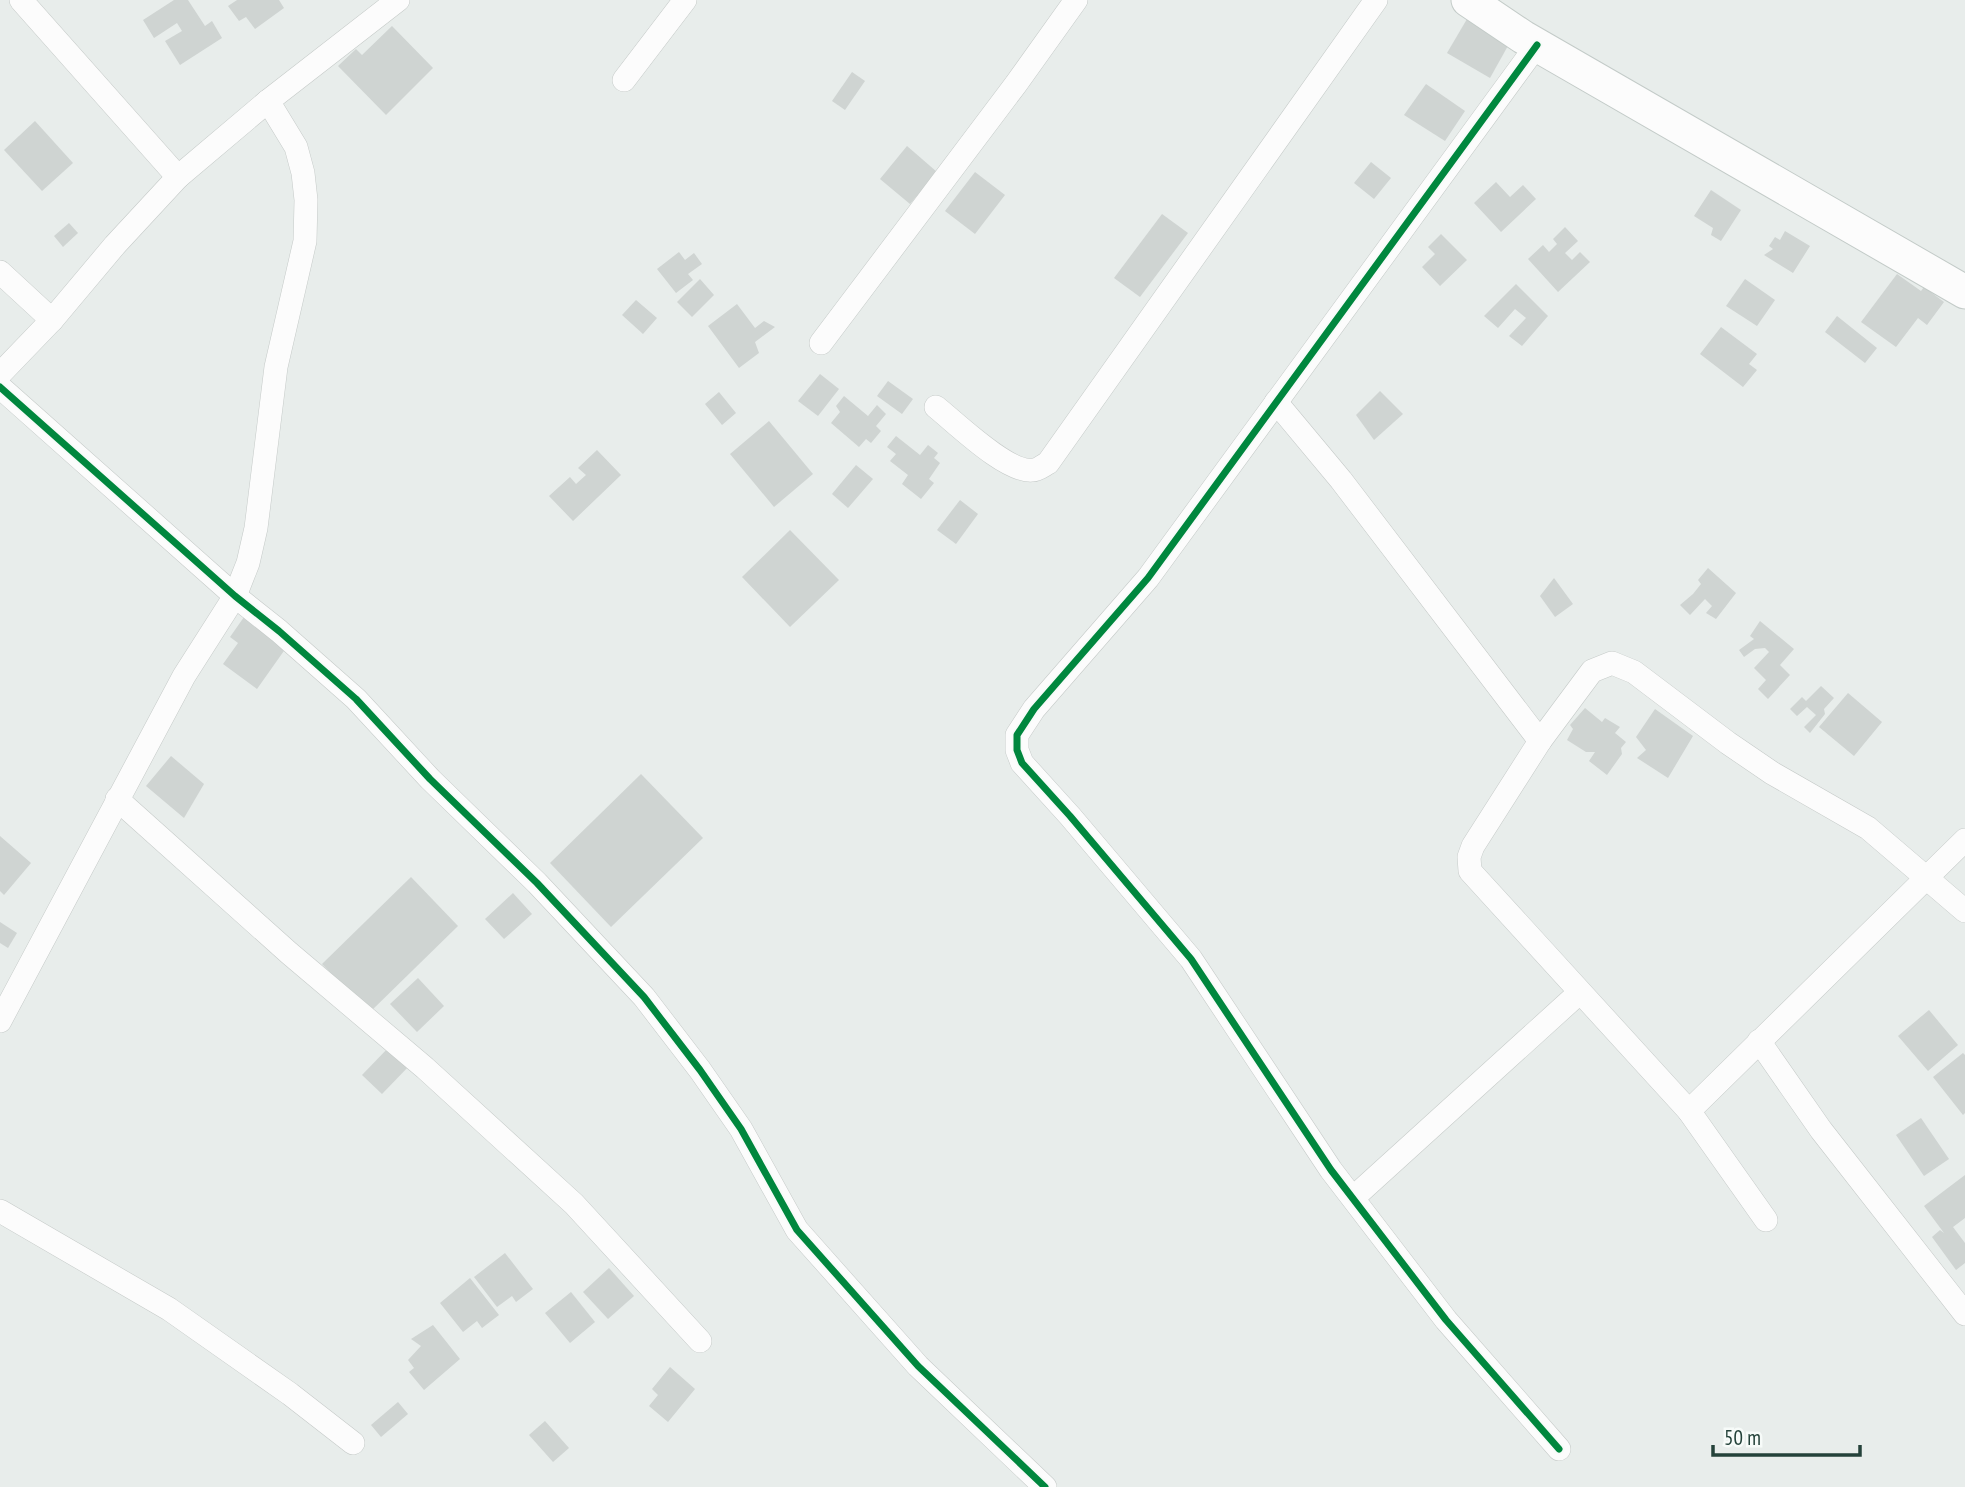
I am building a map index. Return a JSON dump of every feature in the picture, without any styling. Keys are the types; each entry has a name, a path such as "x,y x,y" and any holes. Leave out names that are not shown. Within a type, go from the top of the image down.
{"street":[{"path":"21,0 177,177"},
{"path":"0,374 177,177 268,101 371,8 398,0"},
{"path":"624,80 685,0"},
{"path":"821,343 1017,84 1076,0"},
{"path":"936,407 998,456 1018,468 1034,470 1048,463 1376,0"},
{"path":"1468,0 1537,45 1964,288"},
{"path":"1537,45 1148,578 1034,709 1017,735 1017,750 1022,763 1191,959 1331,1170 1446,1320 1559,1449"},
{"path":"0,1021 184,676 235,596 248,563 256,528 276,366 305,241 306,200 303,173 296,147 268,101"},
{"path":"0,272 51,320"},
{"path":"0,387 235,596 356,699 430,779 537,883 644,997 700,1070 741,1129 797,1230 918,1366 1045,1487"},
{"path":"1276,402 1341,480 1540,741"},
{"path":"1766,1220 1689,1111 1469,871 1469,857 1473,846 1540,741 1592,671 1612,663 1634,672 1772,773 1868,828 1965,911"},
{"path":"117,799 289,953 425,1068 575,1204 700,1341"},
{"path":"1689,1111 1965,840"},
{"path":"1353,1198 1579,993"},
{"path":"1759,1041 1821,1130 1965,1314"},
{"path":"0,1211 169,1309 290,1394 353,1443"}],"building":[{"path":"174,0 188,0 205,26 212,21 222,38 180,65 165,41 182,31 177,23 154,38 143,20"},
{"path":"237,0 279,0 284,8 255,29 246,17 239,21 228,6"},
{"path":"1467,19 1509,44 1490,78 1447,53"},
{"path":"392,26 433,68 386,115 338,66 356,49 362,55"},
{"path":"852,72 865,81 845,110 832,101"},
{"path":"1426,84 1465,111 1445,141 1404,115"},
{"path":"35,121 73,163 42,191 4,150"},
{"path":"907,146 937,172 910,204 880,179"},
{"path":"1371,162 1391,178 1374,199 1354,183"},
{"path":"975,172 1005,195 975,234 945,211"},
{"path":"1496,182 1510,197 1523,185 1536,199 1501,232 1474,203"},
{"path":"1711,190 1741,210 1721,241 1711,235 1713,228 1694,216"},
{"path":"1162,214 1188,233 1140,297 1114,278"},
{"path":"69,223 78,233 63,247 54,236"},
{"path":"1565,227 1578,241 1565,253 1572,260 1580,252 1590,262 1558,292 1528,259 1543,245 1549,252 1557,244 1553,239"},
{"path":"1785,231 1810,246 1793,273 1764,255 1773,249 1769,246 1775,237 1780,240"},
{"path":"1441,234 1467,260 1440,286 1422,267 1435,254 1428,247"},
{"path":"679,252 685,260 694,253 702,264 688,274 693,280 676,293 657,269"},
{"path":"1897,274 1921,291 1924,287 1944,302 1927,325 1918,318 1896,347 1861,322"},
{"path":"700,279 714,295 692,317 677,302"},
{"path":"1745,279 1775,300 1757,326 1726,306"},
{"path":"1516,284 1548,316 1522,346 1509,336 1526,318 1515,309 1498,328 1484,316"},
{"path":"636,300 657,318 643,334 622,315"},
{"path":"737,304 755,328 764,321 775,327 755,342 759,353 739,368 708,326"},
{"path":"1837,316 1877,348 1865,363 1825,332"},
{"path":"1721,327 1757,354 1749,364 1757,370 1743,387 1700,354"},
{"path":"820,374 839,389 818,416 798,401"},
{"path":"888,381 913,399 902,414 877,396"},
{"path":"1380,391 1403,414 1374,440 1356,415"},
{"path":"719,392 736,413 722,425 705,404"},
{"path":"844,396 868,416 877,405 886,414 876,426 881,431 871,443 866,439 859,447 831,423 840,412 836,406"},
{"path":"769,421 813,474 774,507 730,454"},
{"path":"896,436 920,455 928,445 938,453 934,458 940,463 929,479 934,483 921,499 902,484 908,475 890,461 896,454 887,447"},
{"path":"597,450 621,475 573,521 549,496 570,477 576,484 586,475 578,468"},
{"path":"856,465 873,479 848,508 832,494"},
{"path":"960,500 978,514 956,544 937,530"},
{"path":"790,530 839,580 790,627 742,577"},
{"path":"1708,568 1736,593 1716,619 1706,613 1712,606 1705,599 1690,615 1680,605 1701,584 1698,580"},
{"path":"1554,578 1573,604 1555,617 1540,596"},
{"path":"244,617 286,648 257,689 223,664 238,643 230,637"},
{"path":"1760,621 1794,649 1780,665 1790,675 1768,699 1758,689 1766,680 1754,668 1769,652 1765,648 1755,649 1744,657 1739,650 1754,639 1750,636"},
{"path":"1821,686 1834,698 1810,733 1804,727 1816,715 1807,707 1797,716 1790,709 1802,697 1806,701"},
{"path":"1848,693 1882,722 1854,756 1819,727"},
{"path":"1585,708 1602,722 1605,718 1620,727 1615,733 1626,742 1621,748 1622,754 1607,775 1589,761 1595,752 1586,752 1567,740 1573,729 1570,725"},
{"path":"1655,709 1693,736 1668,778 1637,758 1646,750 1636,737"},
{"path":"171,756 204,784 184,818 146,786"},
{"path":"641,774 703,838 611,927 550,863"},
{"path":"0,836 31,863 4,895 0,891"},
{"path":"411,877 458,926 369,1013 322,964"},
{"path":"513,893 532,914 504,939 485,919"},
{"path":"0,922 17,933 8,948 0,943"},
{"path":"418,978 444,1006 417,1032 390,1004"},
{"path":"1929,1010 1958,1045 1928,1071 1898,1036"},
{"path":"391,1045 411,1064 382,1094 362,1075"},
{"path":"1963,1053 1965,1113 1963,1115 1933,1077"},
{"path":"1921,1118 1949,1159 1924,1176 1896,1135"},
{"path":"1965,1175 1965,1218 1953,1227 1965,1243 1965,1263 1956,1270 1932,1237 1940,1230 1944,1233 1924,1206"},
{"path":"505,1253 533,1289 516,1302 512,1296 497,1307 474,1277"},
{"path":"609,1268 634,1296 608,1319 583,1292"},
{"path":"470,1278 499,1315 482,1328 477,1321 463,1332 440,1303"},
{"path":"571,1292 595,1322 570,1343 545,1313"},
{"path":"433,1325 460,1359 424,1390 409,1372 414,1368 408,1360 421,1346 411,1339"},
{"path":"670,1367 695,1389 668,1422 649,1406 658,1395 652,1389"},
{"path":"398,1402 408,1414 381,1437 371,1425"},
{"path":"545,1421 569,1448 553,1462 529,1435"}],"cycle path":[{"path":"1537,45 1148,578 1034,709 1017,735 1017,750 1022,763 1191,959 1331,1170 1446,1320 1559,1449"},
{"path":"0,387 235,596 356,699 430,779 537,883 644,997 700,1070 741,1129 797,1230 918,1366 1045,1487"}]}
